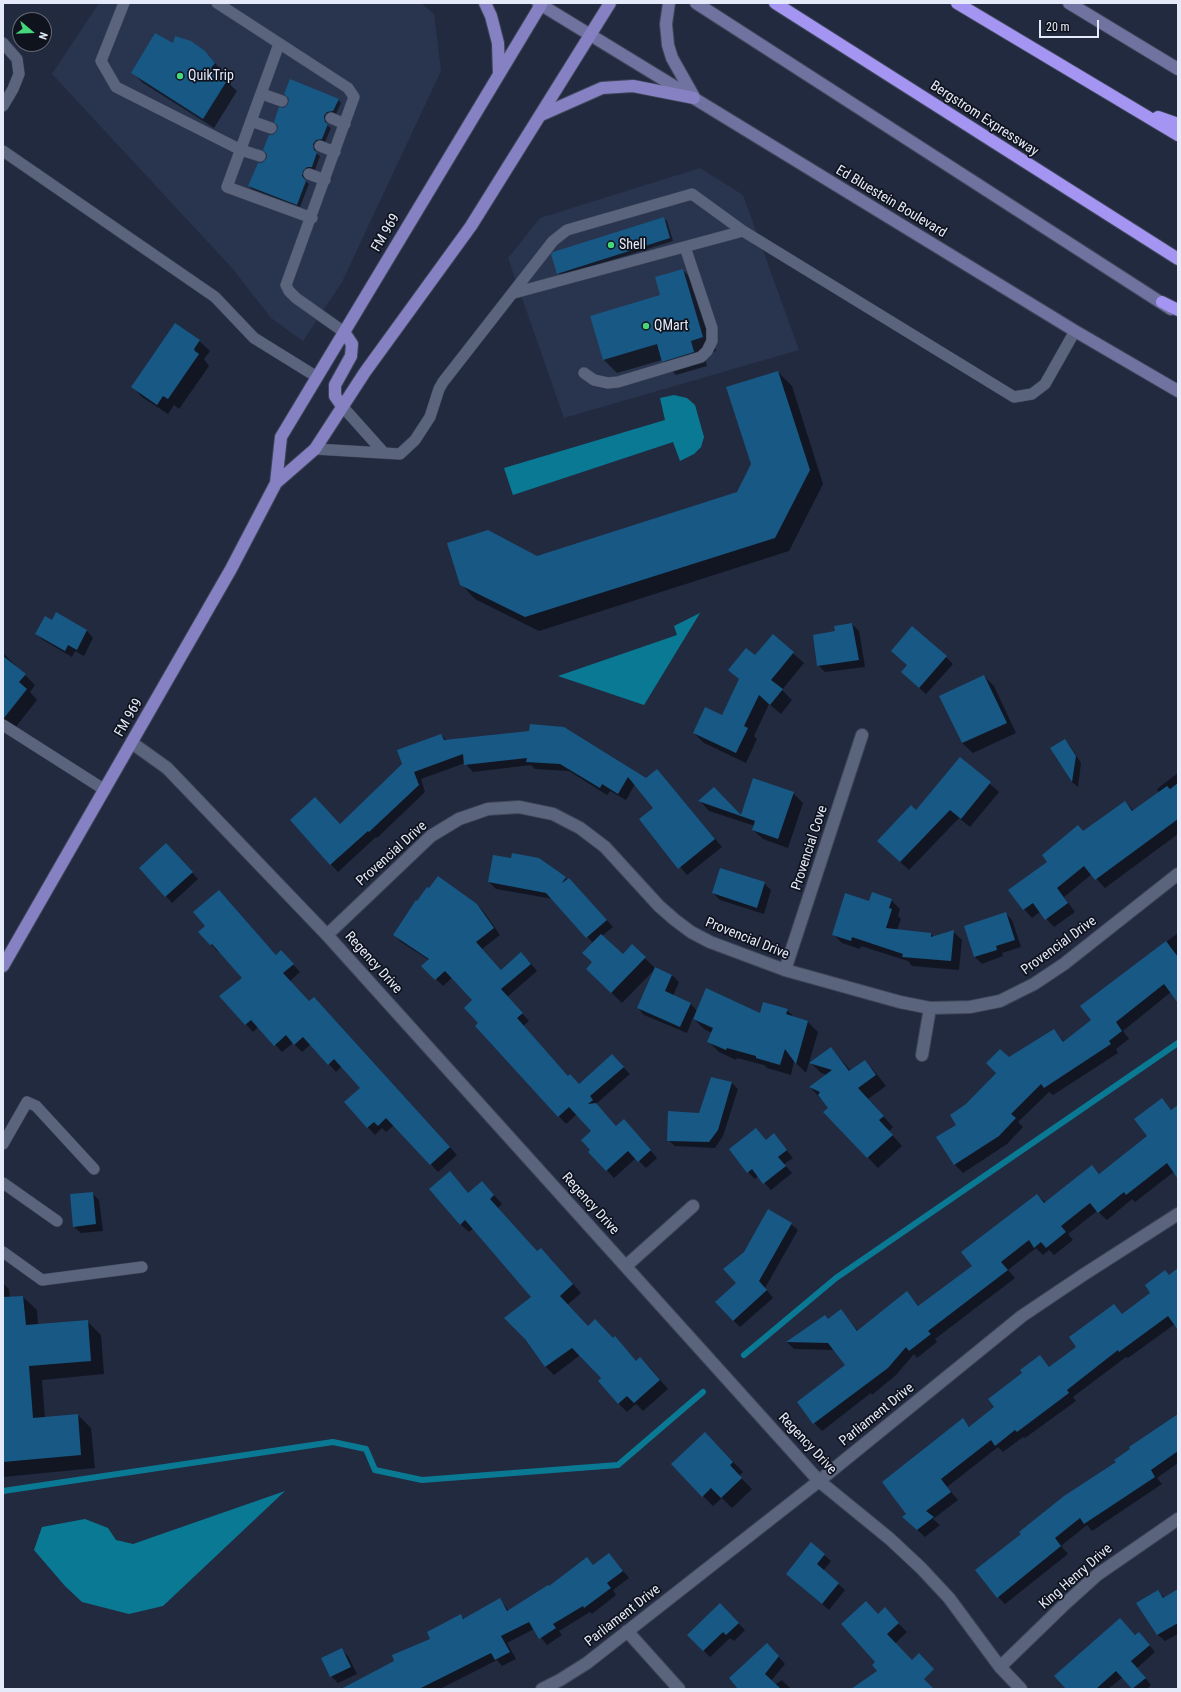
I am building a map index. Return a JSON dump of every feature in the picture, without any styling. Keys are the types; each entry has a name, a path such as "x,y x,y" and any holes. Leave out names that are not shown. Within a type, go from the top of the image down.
{"highway":[{"name":"Bergstrom Expressway","path":"775,3 1178,259"},
{"path":"957,3 1178,135"},
{"path":"1138,110 1178,124"},
{"path":"1162,302 1178,310"}],"main road":[{"path":"485,3 492,16 498,43 499,74"},
{"name":"FM 969","path":"3,966 231,569 276,483 315,449 365,372 471,226 591,36 610,3"},
{"path":"669,3 666,24 668,45 672,58 694,98"},
{"path":"696,3 1080,251 1162,302 1178,314"},
{"path":"1069,3 1178,69"},
{"name":"FM 969","path":"276,483 281,437 540,4"},
{"name":"Ed Bluestein Boulevard","path":"540,4 1075,331 1178,391"},
{"path":"541,115 602,88 633,86 694,98"},
{"path":"342,406 335,396 335,386 351,356 352,344 344,332"}],"street":[{"name":"Provencial Cove","path":"785,970 862,735"},
{"name":"Regency Drive","path":"132,743 167,768 327,935 819,1481 890,1539 921,1568 949,1598 1000,1667 1021,1689"},
{"name":"Provencial Drive","path":"327,935 431,836 459,819 488,809 518,807 553,814 580,828 605,847 659,906 691,932 723,948 785,970 864,993 930,1008 970,1007 1000,1001 1034,984 1064,964 1178,874"},
{"path":"922,1055 930,1008"},
{"path":"626,1266 693,1206"},
{"name":"Parliament Drive","path":"542,1689 560,1680 587,1663 819,1481 1022,1316 1082,1275 1178,1214"},
{"name":"King Henry Drive","path":"1000,1667 1097,1575 1178,1519"},
{"path":"627,1631 680,1689"}],"lane":[{"path":"124,3 101,61 116,87 241,150 260,156"},
{"path":"217,3 348,88 354,97 312,218 286,285 289,291 296,298 344,332"},
{"path":"3,43 17,59 18,74 13,89 3,106"},
{"path":"280,44 228,188 312,218"},
{"path":"262,94 282,101"},
{"path":"331,118 345,124"},
{"path":"251,121 271,128"},
{"path":"320,146 335,152"},
{"path":"3,150 215,297 254,338 317,377"},
{"path":"309,174 325,180"},
{"path":"315,449 400,454 415,440 430,417 439,388 443,382 514,293 553,241 567,230 692,194 743,231 1014,397 1032,394 1045,384 1075,331"},
{"path":"514,293 743,231"},
{"path":"584,373 594,380 608,383 618,382 700,357 706,351 712,341 712,328 685,247"},
{"path":"342,406 384,453"},
{"path":"3,726 105,790"},
{"path":"3,1144 27,1102 36,1106 94,1169"},
{"path":"3,1183 57,1221"},
{"path":"3,1252 42,1280 142,1267"}],"shaded area":[{"path":"99,3 421,3 434,14 441,71 342,282 303,341 271,318 232,268 52,74"},
{"path":"700,168 743,195 799,350 564,418 508,258 540,218"},
{"path":"674,395 687,398 695,405 704,437 701,447 694,454 680,461 673,442 513,495 504,468 665,420 660,398"},
{"path":"700,613 644,705 558,676 677,635 674,626"},
{"path":"285,1491 163,1606 129,1614 82,1602 65,1586 34,1550 42,1527 85,1519 108,1528 116,1540 133,1544"}],"building":[{"name":"QuikTrip","path":"155,33 173,43 175,36 191,41 205,51 215,63 211,68 228,79 203,119 131,73"},
{"path":"290,79 339,99 333,111 327,112 324,116 325,122 328,124 322,139 316,140 313,144 314,150 317,152 312,167 307,167 303,171 302,176 306,181 297,205 248,186 258,163 262,163 267,158 267,154 263,150 269,135 273,135 277,131 278,126 274,122 279,107 284,108 288,104 289,99 284,94"},
{"name":"Shell","path":"664,217 670,238 557,274 551,254 553,252"},
{"name":"QMart","path":"683,269 703,337 691,341 694,352 662,362 657,344 603,360 590,316 660,295 655,277"},
{"path":"175,323 200,340 194,349 199,354 168,399 163,396 157,405 131,387"},
{"path":"778,371 810,470 775,538 525,617 460,585 447,543 488,530 537,556 737,492 751,464 726,387"},
{"path":"56,612 87,630 77,650 68,645 65,651 35,634 45,616 52,620"},
{"path":"852,623 859,660 817,666 813,635 835,631 834,626"},
{"path":"912,626 947,656 919,688 901,672 907,665 891,651"},
{"path":"773,634 794,652 771,680 783,689 770,705 759,695 744,726 748,728 736,753 693,733 705,707 722,715 739,679 728,670 746,648 755,655"},
{"path":"3,656 26,674 19,682 27,689 4,718 3,718"},
{"path":"984,675 1007,723 962,743 939,696"},
{"path":"530,724 564,727 646,778 657,769 715,839 678,869 639,819 653,808 628,777 618,794 602,784 600,788 560,764 526,762 527,758 464,765 463,754 414,772 419,785 369,832 368,831 330,865 290,820 315,797 340,824 402,764 397,750 441,734 444,740 529,731"},
{"path":"1065,739 1076,756 1072,782 1050,748"},
{"path":"960,757 991,782 961,819 950,810 900,862 877,841 911,805 916,810"},
{"path":"753,778 794,792 778,839 752,830 755,821 698,801 714,787 741,815"},
{"path":"1178,783 1178,819 1095,880 1084,866 1057,888 1068,903 1045,920 1033,903 1023,910 1008,890 1047,862 1042,855 1078,825 1083,831 1125,801 1132,811 1167,786 1170,789"},
{"path":"166,843 193,872 165,897 139,868"},
{"path":"512,853 539,858 566,877 562,883 569,878 607,920 586,938 546,893 488,882 493,855 511,858"},
{"path":"720,868 765,882 757,908 712,893"},
{"path":"438,876 477,904 494,928 476,942 501,970 521,952 531,964 501,989 523,1013 517,1018 568,1076 570,1074 579,1084 612,1054 624,1067 590,1096 593,1100 588,1104 596,1103 616,1126 624,1119 651,1150 638,1162 628,1151 606,1171 588,1152 590,1150 581,1140 591,1131 569,1107 558,1117 475,1026 478,1023 464,1008 472,1000 445,971 435,980 421,966 429,959 393,935 416,900 417,901 427,887 429,888"},
{"path":"219,890 276,955 281,950 294,964 283,973 309,1001 314,997 450,1147 430,1165 386,1118 378,1126 374,1122 367,1128 344,1102 360,1088 334,1059 328,1065 303,1037 294,1045 286,1035 274,1046 251,1020 245,1025 219,996 242,978 212,944 210,945 198,932 205,926 193,912"},
{"path":"872,892 892,899 889,908 892,909 886,928 931,933 931,937 954,930 951,961 902,957 903,954 852,937 851,941 832,935 845,893 869,901"},
{"path":"1006,912 1015,940 996,946 997,950 974,957 964,926"},
{"path":"601,934 623,954 632,944 646,957 611,993 586,969 592,962 582,953"},
{"path":"1166,941 1178,957 1178,1003 1164,984 1116,1022 1122,1031 1109,1041 1111,1044 1044,1088 1041,1084 1011,1114 1016,1118 999,1136 954,1165 936,1137 956,1125 950,1115 966,1104 996,1073 986,1063 1000,1049 1009,1057 1054,1029 1063,1042 1091,1020 1080,1006"},
{"path":"655,967 672,975 665,991 691,1003 680,1027 637,1008"},
{"path":"706,988 760,1013 763,1002 788,1009 786,1014 808,1021 796,1064 785,1049 780,1065 756,1058 756,1056 727,1048 726,1050 707,1042 713,1028 693,1019"},
{"path":"831,1047 849,1071 865,1060 876,1075 858,1088 884,1116 879,1120 893,1135 867,1158 823,1112 828,1108 818,1095 820,1092 809,1087 832,1070 809,1063"},
{"path":"711,1077 732,1082 718,1130 709,1142 667,1141 668,1111 699,1113"},
{"path":"1162,1098 1171,1110 1178,1105 1178,1179 1167,1163 1126,1195 1124,1192 1098,1213 1090,1203 1061,1226 1066,1232 1046,1248 1041,1242 1034,1248 1029,1240 1001,1262 1008,1270 928,1331 931,1334 909,1351 906,1347 888,1368 813,1424 797,1402 845,1365 828,1343 786,1342 825,1315 828,1319 841,1309 857,1331 907,1291 918,1306 972,1266 961,1252 1037,1194 1044,1203 1092,1165 1099,1174 1147,1136 1134,1119"},
{"path":"756,1128 766,1140 774,1133 787,1150 778,1157 786,1166 763,1184 752,1169 747,1173 729,1149"},
{"path":"450,1171 468,1193 482,1181 494,1195 490,1199 537,1251 541,1248 573,1284 560,1296 588,1326 595,1319 613,1338 615,1336 636,1361 640,1357 660,1380 634,1403 627,1396 618,1404 598,1381 601,1378 572,1348 545,1367 525,1339 504,1318 531,1297 465,1220 460,1225 429,1189"},
{"path":"93,1192 96,1224 73,1227 70,1194"},
{"path":"768,1209 792,1223 759,1281 767,1290 733,1321 715,1302 736,1283 723,1269 744,1252"},
{"path":"1178,1268 1178,1330 1168,1316 1119,1352 1118,1350 1067,1390 1069,1393 1017,1432 1015,1430 995,1446 991,1440 941,1479 951,1492 926,1511 934,1517 917,1530 902,1517 906,1514 882,1482 963,1418 969,1427 994,1407 988,1399 1022,1373 1020,1370 1040,1355 1049,1367 1076,1347 1069,1337 1114,1304 1122,1314 1150,1293 1145,1285 1165,1270 1169,1275"},
{"path":"23,1296 26,1325 88,1320 91,1361 29,1366 33,1418 78,1414 81,1455 3,1462 3,1297"},
{"path":"1178,1414 1178,1451 1151,1470 1155,1477 1084,1524 1080,1518 1055,1538 1061,1546 997,1598 975,1570 1021,1534 1019,1532 1064,1496 1116,1462 1114,1460 1130,1449 1129,1447"},
{"path":"705,1432 733,1462 730,1465 742,1478 721,1498 711,1488 702,1497 671,1464"},
{"path":"811,1542 825,1554 817,1564 839,1583 822,1604 786,1574"},
{"path":"609,1553 623,1571 607,1583 611,1588 584,1608 583,1606 553,1624 556,1628 539,1639 529,1622 501,1636 510,1652 495,1660 491,1653 419,1689 341,1689 394,1661 392,1655 430,1639 427,1632 461,1614 463,1619 500,1598 507,1611 548,1585 549,1586 587,1557 593,1565"},
{"path":"1178,1589 1178,1623 1157,1635 1136,1603 1158,1590 1163,1598"},
{"path":"866,1601 878,1614 885,1607 899,1623 887,1634 912,1660 919,1653 934,1669 924,1679 934,1689 851,1689 877,1671 872,1665 875,1662 841,1624"},
{"path":"720,1603 739,1623 726,1635 723,1632 703,1651 687,1635"},
{"path":"1120,1618 1135,1635 1139,1632 1150,1645 1131,1661 1146,1678 1132,1689 1116,1671 1096,1689 1066,1689 1054,1676"},
{"path":"767,1643 779,1656 765,1674 781,1689 738,1689 729,1678"},
{"path":"342,1648 351,1667 330,1677 321,1658"}],"waterway":[{"path":"744,1355 836,1278 1178,1043"},
{"path":"3,1491 333,1442 366,1449 375,1470 422,1480 618,1465 703,1392"}],"place":[{"name":"QuikTrip","path":"180,76"},
{"name":"Shell","path":"611,245"},
{"name":"QMart","path":"646,326"}]}
